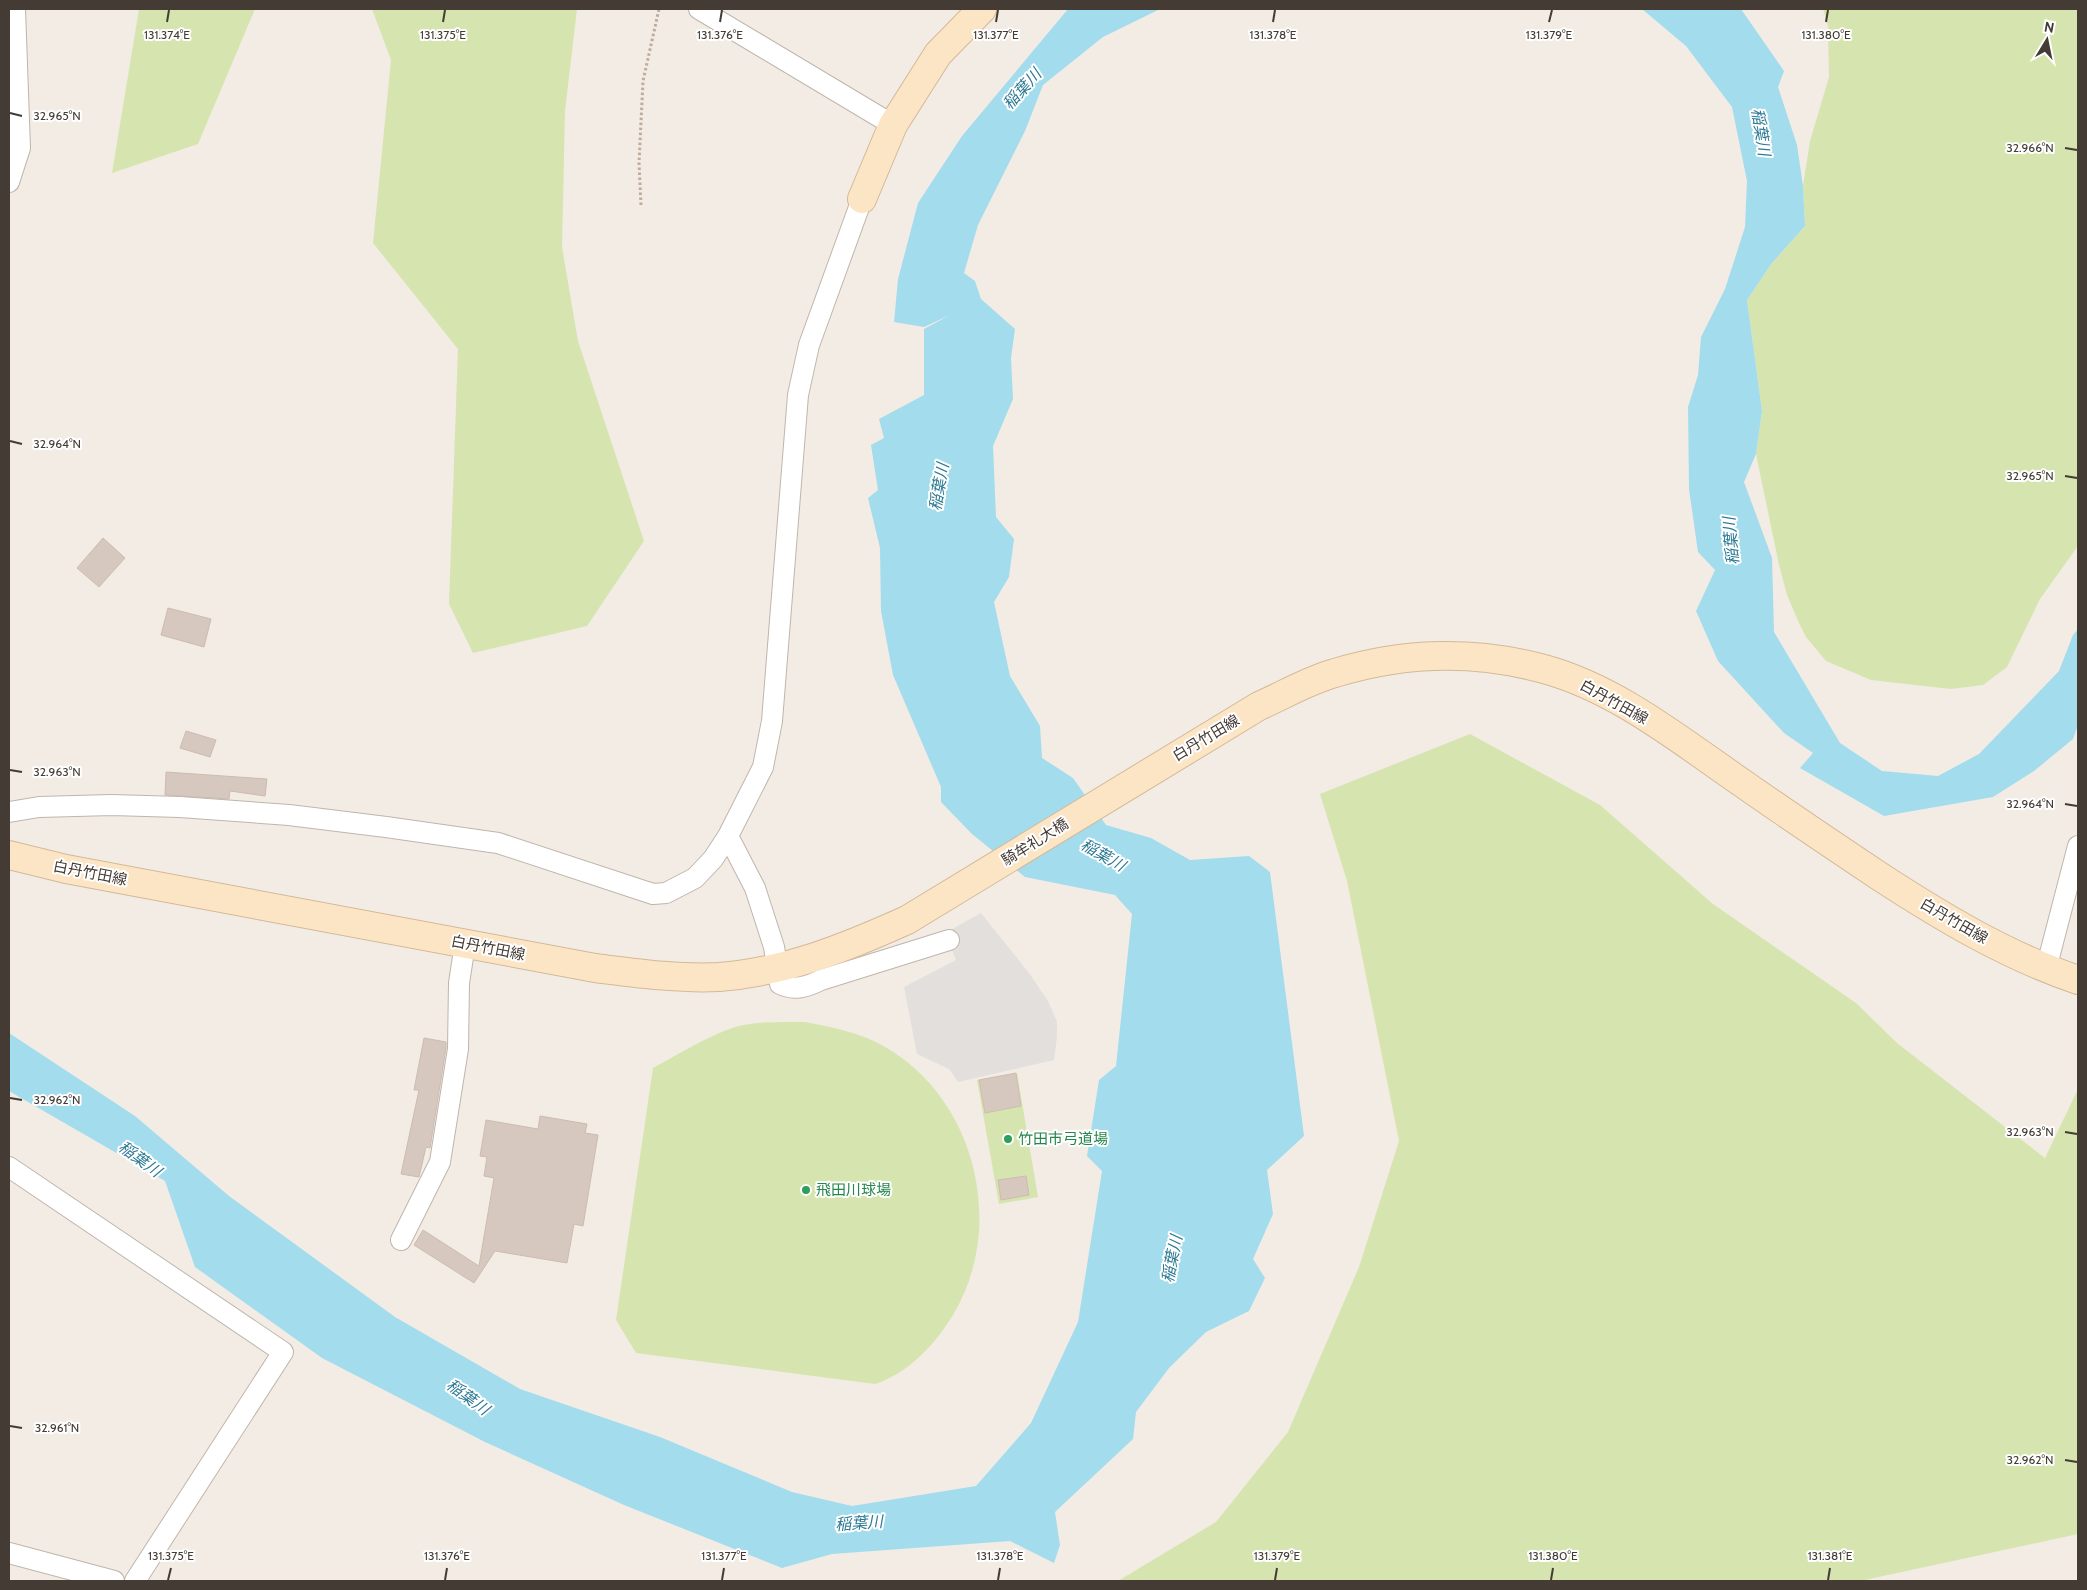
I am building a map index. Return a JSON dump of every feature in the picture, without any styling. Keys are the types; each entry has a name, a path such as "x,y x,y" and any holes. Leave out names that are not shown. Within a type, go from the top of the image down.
{"main road":[{"path":"862,199 893,125 938,54 982,9"},
{"name":"白丹竹田線","path":"1113,794 1260,706 1333,673 1370,664 1438,655 1475,656 1544,669 1612,697 1675,737 1814,834 1912,897 1981,938 2046,969 2078,980"},
{"name":"騎牟礼大橋","path":"957,890 1113,794"},
{"name":"白丹竹田線","path":"9,855 66,869 465,944 595,968 655,976 720,977 776,968 818,957 854,944 907,920 957,890"}],"street":[{"path":"9,182 20,148 14,9"},
{"path":"699,9 893,125"},
{"path":"9,812 39,808 112,805 180,807 290,815 498,843 659,894 666,893 695,878 713,859 728,836 763,766 771,730 798,395 809,345 862,199"},
{"path":"728,836 755,888 774,946 780,984 789,989 802,987 949,940"},
{"path":"2046,969 2078,846"},
{"path":"401,1240 440,1162 458,1049 459,983 465,944"},
{"path":"9,1167 283,1352 135,1581"},
{"path":"9,1553 114,1581"}],"path":[{"path":"641,205 639,163 643,81 659,9"}],"green space":[{"path":"139,9 255,9 198,144 112,173"},
{"path":"372,9 577,9 565,111 562,247 578,341 644,541 587,626 473,653 449,604 458,349 373,243 391,60"},
{"path":"1823,9 2078,9 2078,546 2040,599 2007,667 1983,685 1951,689 1871,680 1826,661 1806,637 1799,623 1787,595 1779,565 1756,454 1762,411 1747,300 1772,263 1805,226 1803,186 1810,141 1829,77 1828,26"},
{"path":"1470,734 1600,805 1713,904 1856,1003 1897,1043 2045,1158 2078,1089 2078,1534 1860,1581 1118,1581 1216,1522 1288,1432 1359,1267 1399,1141 1347,881 1320,794"},
{"name":"飛田川球場","path":"805,1022 844,1030 867,1038 903,1059 933,1087 955,1120 971,1158 979,1197 978,1238 970,1278 953,1315 929,1347 910,1365 899,1373 875,1384 636,1353 616,1320 653,1068 733,1028 758,1023"},
{"name":"竹田市弓道場","path":"1017,1073 1038,1197 999,1204 977,1080"}],"shaded area":[{"path":"981,913 1029,973 1048,1001 1057,1022 1054,1060 958,1082 949,1069 917,1054 904,987 956,960 945,933"}],"water":[{"name":"稲葉川","path":"1068,9 1160,9 1103,37 1043,85 1025,131 978,225 964,273 975,281 981,299 1015,329 1011,358 1013,399 993,446 996,517 1014,539 1009,577 994,602 1010,676 1040,726 1042,758 1073,778 1106,825 1151,838 1190,860 1249,856 1270,872 1304,1136 1267,1170 1273,1214 1253,1259 1265,1278 1249,1311 1206,1332 1169,1368 1136,1412 1133,1439 1055,1512 1060,1545 1054,1563 1010,1541 832,1554 782,1568 624,1505 485,1442 322,1358 195,1267 165,1181 9,1091 9,1033 135,1116 229,1196 395,1317 520,1389 660,1437 792,1492 852,1506 976,1486 1031,1423 1078,1322 1102,1171 1087,1156 1099,1080 1116,1066 1132,914 1115,895 1025,877 972,834 941,802 941,787 893,675 881,611 880,548 868,498 878,490 871,445 884,438 879,419 924,395 924,329 950,315 924,327 894,322 898,279 918,203 962,136"},
{"name":"稲葉川","path":"1642,9 1741,9 1784,71 1778,87 1797,145 1803,186 1805,226 1772,263 1747,300 1762,411 1756,454 1744,482 1772,558 1774,632 1840,743 1882,771 1938,776 1979,754 2059,671 2073,635 2078,629 2078,725 2073,739 2034,771 1993,797 1884,816 1800,768 1813,753 1784,733 1718,661 1696,611 1715,570 1698,552 1689,489 1688,407 1698,375 1701,337 1725,289 1745,227 1747,181 1732,107 1686,46"}],"building":[{"path":"103,538 125,558 99,587 77,568"},
{"path":"168,608 211,619 204,647 161,635"},
{"path":"186,731 216,740 210,757 180,748"},
{"path":"166,772 267,779 265,796 230,791 229,799 165,795"},
{"path":"424,1038 446,1042 446,1048 430,1148 426,1147 419,1177 401,1174 419,1090 414,1090"},
{"path":"1016,1073 1021,1106 985,1113 979,1080"},
{"path":"540,1116 587,1124 585,1133 598,1135 583,1226 574,1224 567,1263 495,1251 474,1283 414,1245 423,1230 479,1266 494,1178 484,1176 487,1157 480,1156 486,1120 538,1129"},
{"path":"1026,1176 1029,1195 1001,1200 998,1180"}],"place":[{"name":"竹田市弓道場","path":"1008,1139"},
{"name":"飛田川球場","path":"806,1190"}]}
